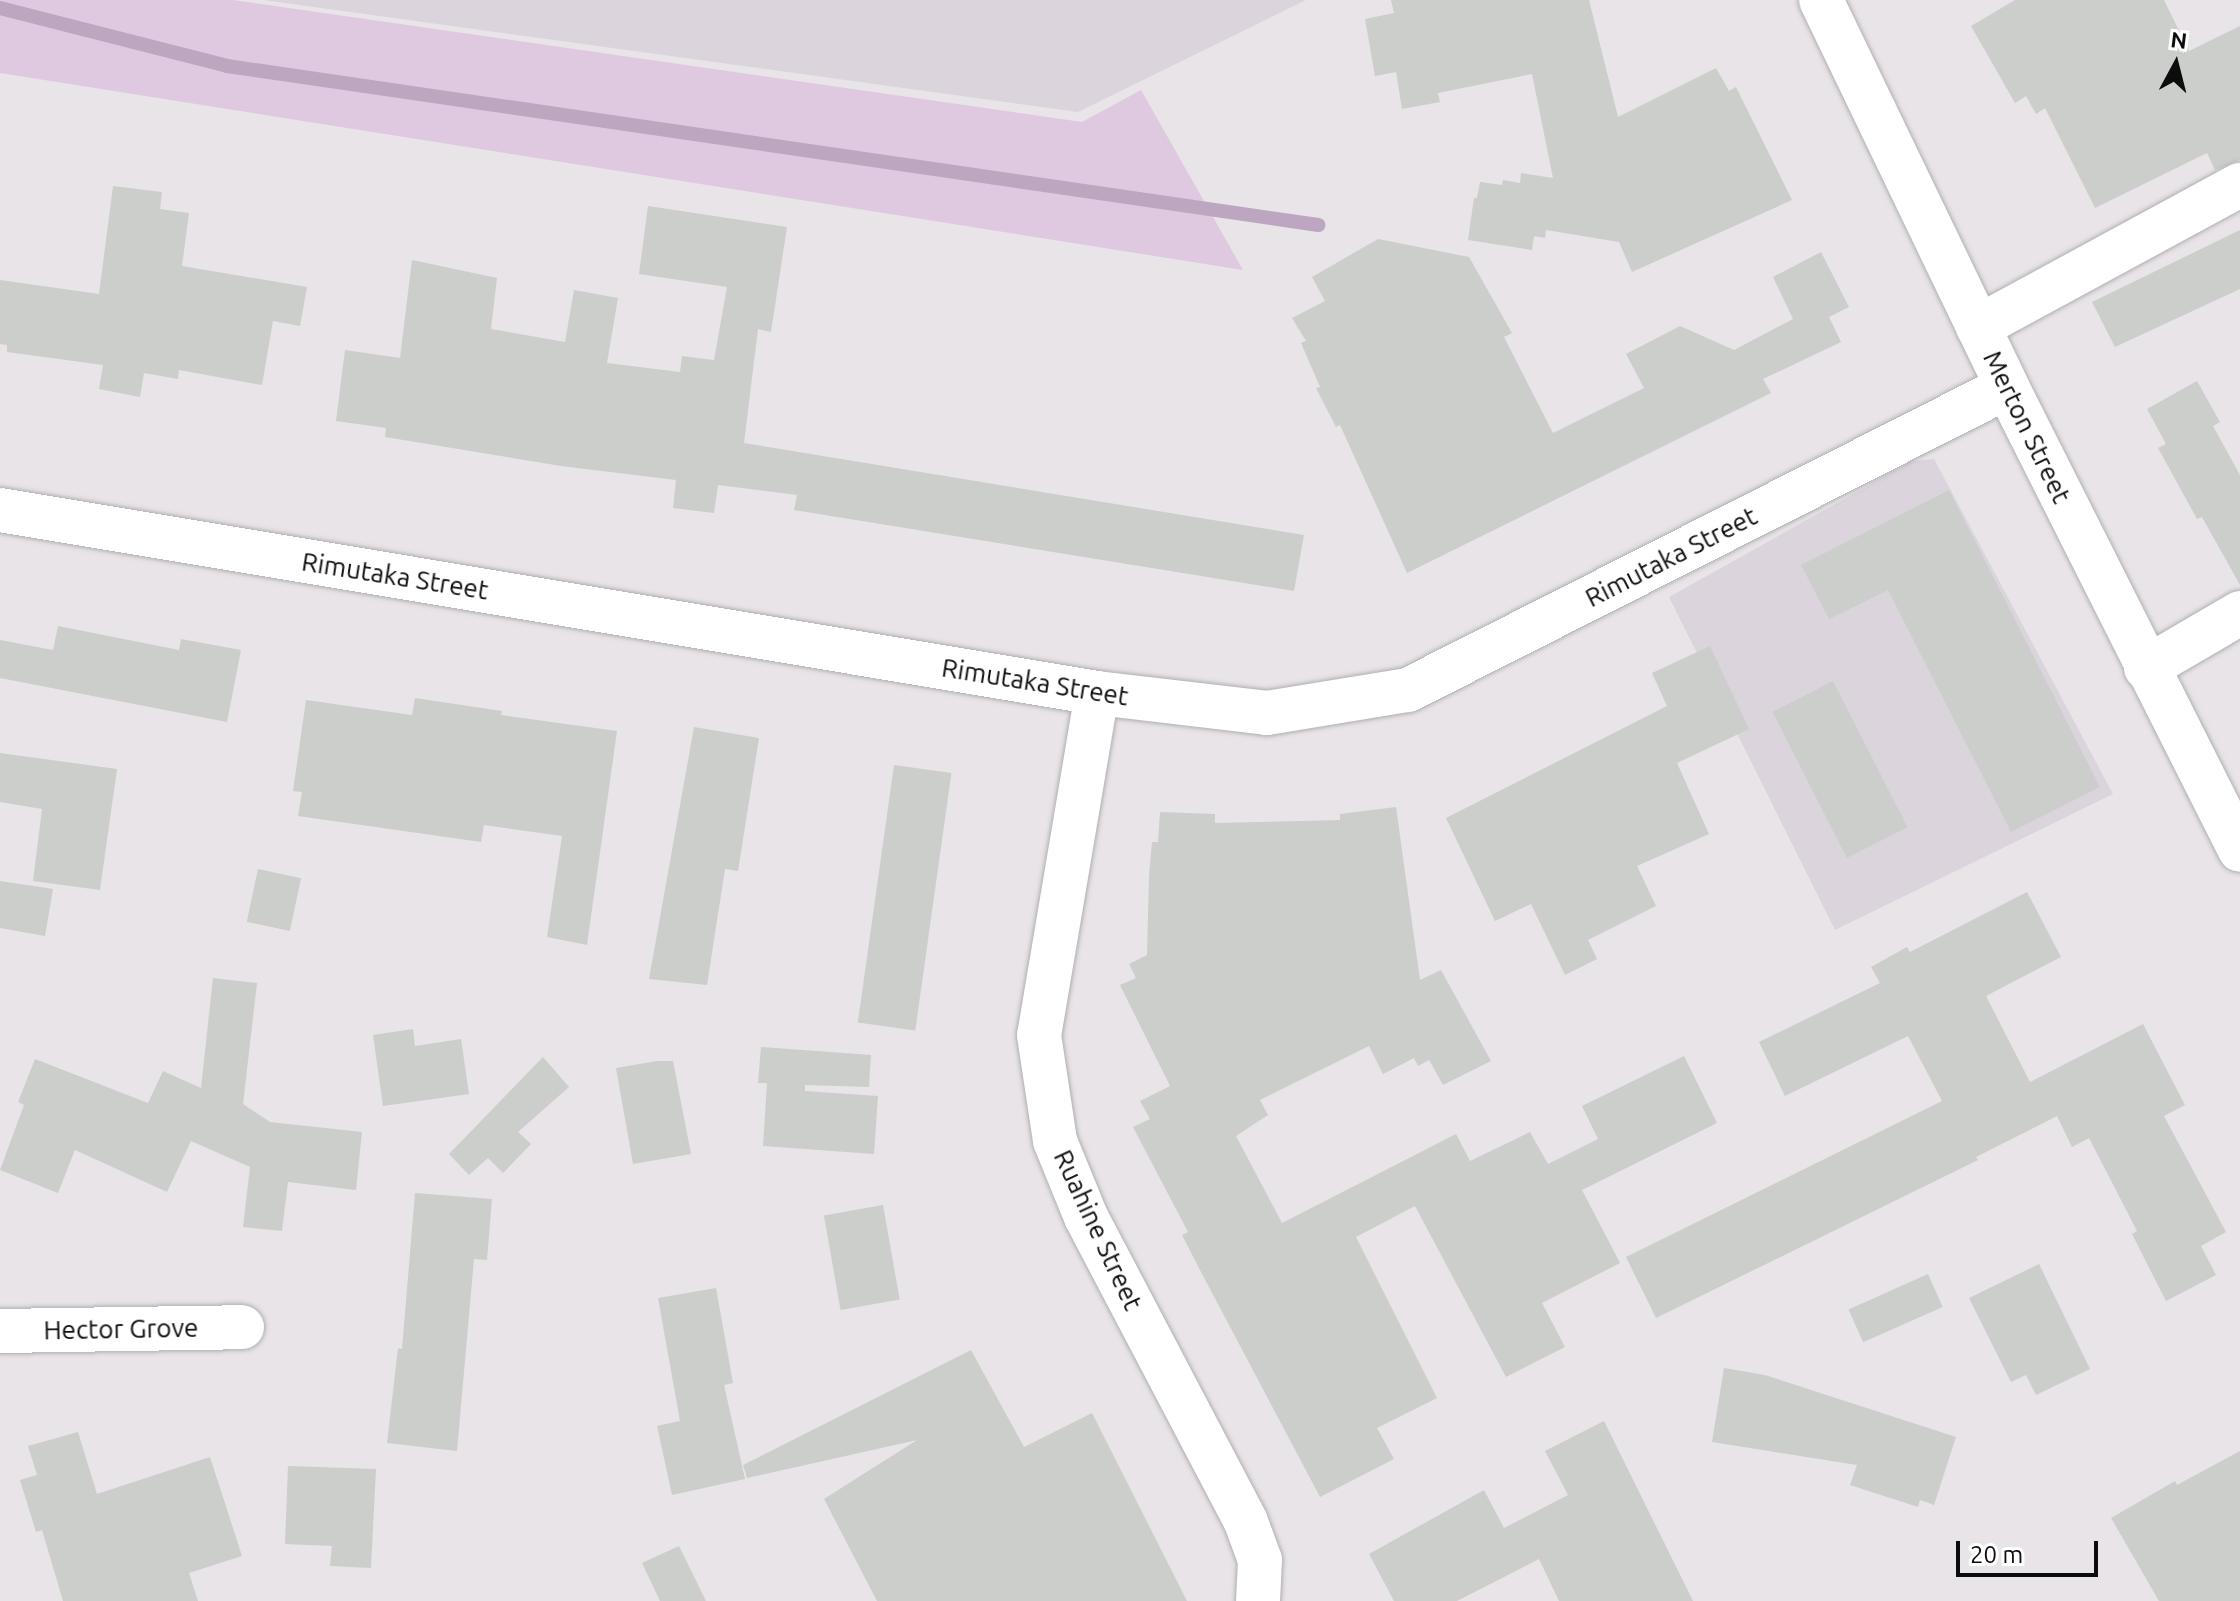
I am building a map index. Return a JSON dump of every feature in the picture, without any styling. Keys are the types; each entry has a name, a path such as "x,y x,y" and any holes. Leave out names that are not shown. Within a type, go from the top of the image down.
{"street":[{"name":"Merton Street","path":"1821,0 2007,387 2240,850"},
{"path":"1978,327 2240,185"},
{"name":"Rimutaka Street","path":"0,510 1097,693 1267,713 1408,690 2007,387"},
{"path":"2146,668 2240,613"},
{"name":"Ruahine Street","path":"1097,693 1039,1035 1055,1141 1086,1217 1246,1522 1260,1560 1258,1601"},
{"name":"Hector Grove","path":"0,1331 242,1327"}],"shaded area":[{"path":"0,0 233,0 1082,122 1141,90 1243,270 0,73"},
{"path":"263,0 1306,0 1078,112"},
{"path":"1934,459 2113,794 1835,930 1669,597 1912,461"}],"building":[{"path":"1391,0 1589,0 1618,117 1716,68 1729,91 1736,87 1792,200 1632,272 1619,242 1546,230 1545,238 1534,236 1532,250 1468,240 1474,198 1477,198 1480,182 1502,185 1503,180 1520,183 1521,173 1553,178 1532,74 1438,93 1440,102 1402,109 1396,72 1375,76 1365,19 1394,13"},
{"path":"2015,0 2164,0 2189,51 2240,26 2240,160 2215,170 2207,153 2095,208 2045,108 2036,114 2026,96 2015,103 1971,26"},
{"path":"113,186 162,192 160,209 189,213 182,266 307,287 300,326 273,321 262,385 179,370 178,379 144,373 140,397 99,389 103,365 7,352 7,345 0,344 0,280 99,294"},
{"path":"648,206 787,227 771,332 758,329 744,443 1304,535 1294,591 794,510 797,495 718,485 714,513 673,508 676,480 561,466 385,437 386,428 336,421 345,350 400,358 412,260 497,278 491,329 565,342 574,290 618,298 607,363 680,372 682,356 714,360 727,287 639,274"},
{"path":"2240,230 2240,289 2115,347 2092,302"},
{"path":"1378,239 1469,257 1512,333 1504,337 1553,433 1644,388 1626,354 1680,326 1734,350 1793,319 1773,277 1821,252 1849,307 1829,317 1841,342 1763,379 1771,393 1407,573 1340,425 1336,427 1316,388 1320,387 1301,343 1306,341 1292,318 1325,301 1312,277"},
{"path":"2197,381 2220,422 2213,426 2240,475 2240,585 2202,517 2197,519 2158,448 2166,444 2147,409"},
{"path":"1949,490 2100,787 2011,832 1888,590 1829,619 1801,565"},
{"path":"58,626 179,650 181,639 241,650 227,722 0,678 0,640 53,650"},
{"path":"1710,646 1749,729 1677,763 1709,834 1637,866 1656,906 1588,940 1597,959 1565,975 1531,904 1495,921 1446,818 1667,706 1652,673"},
{"path":"1833,681 1907,827 1847,858 1772,712"},
{"path":"415,698 502,711 501,715 617,731 587,945 547,937 562,836 484,825 481,842 298,816 302,792 293,791 306,700 412,715"},
{"path":"694,727 759,738 738,871 725,869 707,985 649,979"},
{"path":"0,753 117,769 100,890 33,881 42,809 0,802"},
{"path":"894,765 951,773 915,1031 858,1022"},
{"path":"1396,807 1420,980 1441,970 1491,1061 1443,1085 1429,1060 1418,1066 1414,1058 1383,1074 1369,1046 1260,1100 1268,1115 1236,1136 1282,1223 1456,1134 1470,1161 1530,1132 1548,1164 1598,1139 1582,1106 1684,1056 1717,1123 1582,1190 1620,1263 1542,1303 1565,1347 1506,1377 1415,1206 1356,1237 1437,1398 1377,1428 1394,1459 1320,1497 1182,1235 1188,1232 1133,1127 1150,1119 1140,1101 1170,1086 1120,985 1136,978 1129,964 1147,955 1152,842 1158,842 1160,812 1215,814 1215,823 1340,820 1340,814"},
{"path":"258,869 301,878 290,931 247,922"},
{"path":"0,881 53,889 45,936 0,928"},
{"path":"2027,892 2061,957 1986,996 2030,1082 2143,1024 2185,1105 2164,1116 2226,1232 2201,1246 2216,1275 2166,1301 2132,1234 2137,1231 2089,1138 2072,1147 2057,1116 1976,1157 1978,1160 1656,1318 1626,1257 1942,1101 1908,1036 1785,1096 1759,1042 1880,983 1871,967 1907,947 1910,952"},
{"path":"213,978 257,983 243,1104 270,1122 362,1132 356,1190 288,1182 282,1231 243,1227 250,1167 191,1141 167,1192 75,1150 58,1193 0,1170 24,1105 18,1102 35,1059 148,1103 163,1071 201,1088"},
{"path":"413,1029 415,1046 461,1039 469,1094 383,1106 373,1035"},
{"path":"761,1047 871,1055 869,1087 805,1085 805,1091 878,1096 874,1154 763,1146 767,1083 758,1083"},
{"path":"543,1057 569,1087 518,1132 531,1144 503,1173 488,1158 469,1175 449,1154"},
{"path":"673,1061 691,1154 633,1164 616,1068"},
{"path":"415,1193 492,1199 487,1260 474,1259 457,1451 387,1443 398,1348 402,1349"},
{"path":"883,1205 900,1300 841,1310 824,1215"},
{"path":"2039,1264 2090,1369 2036,1395 2026,1375 2011,1382 1969,1298"},
{"path":"1928,1274 1943,1307 1863,1342 1849,1309"},
{"path":"716,1288 733,1383 724,1385 745,1479 672,1495 657,1426 680,1421 658,1298"},
{"path":"971,1350 1024,1447 1092,1413 1187,1601 877,1601 824,1499 917,1440 747,1478 743,1465"},
{"path":"1724,1368 1765,1375 1956,1437 1934,1505 1920,1500 1918,1507 1850,1485 1857,1465 1712,1442"},
{"path":"1604,1421 1693,1601 1559,1601 1539,1559 1457,1601 1394,1601 1369,1554 1484,1490 1504,1528 1568,1495 1545,1451"},
{"path":"78,1432 97,1494 210,1457 242,1556 189,1573 198,1601 63,1601 42,1530 36,1532 20,1480 37,1475 28,1446"},
{"path":"2240,1451 2240,1601 2159,1601 2111,1518 2175,1481 2177,1485"},
{"path":"288,1466 376,1469 371,1568 330,1566 332,1546 285,1544"},
{"path":"679,1546 706,1601 660,1601 642,1563"}],"waterway":[{"path":"0,8 227,66 1318,225"}]}
